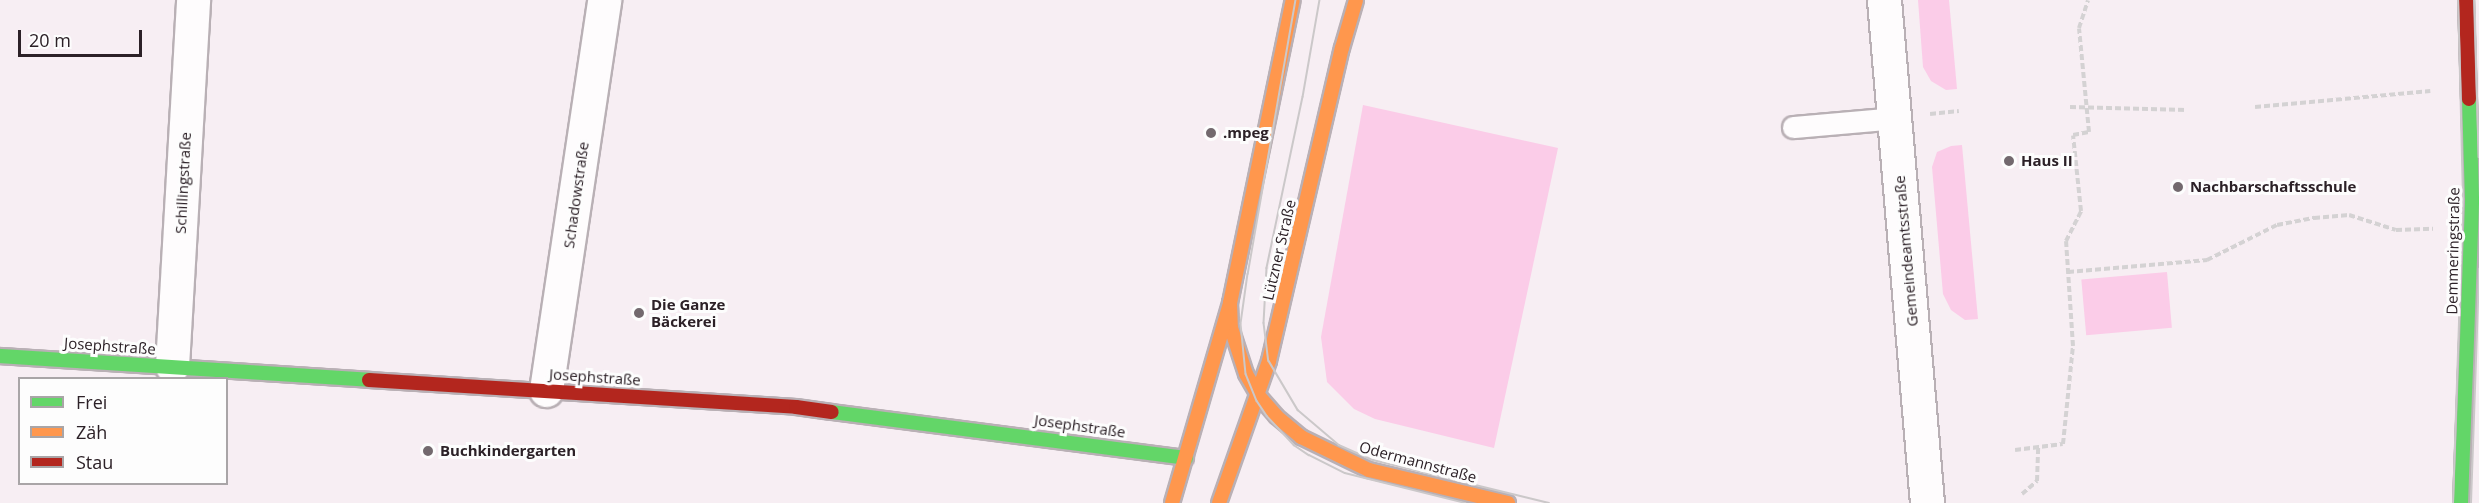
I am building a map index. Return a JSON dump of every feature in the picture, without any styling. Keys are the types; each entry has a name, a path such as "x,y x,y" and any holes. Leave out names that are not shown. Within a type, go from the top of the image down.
{"street":[{"name":"Schillingstraße","path":"172,366 193,0"},
{"name":"Schadowstraße","path":"546,390 604,0"},
{"path":"1341,0 1342,48"},
{"name":"Lützner Straße","path":"1219,503 1258,395 1291,274 1342,48 1356,0"},
{"name":"Gemeindeamtsstraße","path":"1884,0 1927,503"},
{"name":"Demmeringstraße","path":"2461,503 2471,228 2466,0"},
{"path":"1173,503 1230,303 1285,6"},
{"name":"Odermannstraße","path":"1230,303 1231,328 1246,374 1258,395 1276,416 1301,437 1329,453 1369,470 1508,503"},
{"name":"Josephstraße","path":"0,356 819,409 1186,458"}],"lane":[{"path":"1793,127 1895,118"}],"path":[{"path":"2015,450 2062,444 2073,346 2066,241 2080,211 2073,135 2089,132 2079,28 2088,0"},
{"path":"2255,106 2406,93"},
{"path":"2070,107 2187,110"},
{"path":"2068,272 2207,260 2277,225 2314,218 2349,215 2396,230 2471,228"},
{"path":"2022,494 2037,481 2038,448"}],"shaded area":[{"path":"1918,0 1949,0 1957,89 1946,90 1931,81 1923,67"},
{"path":"1363,105 1558,148 1494,448 1375,419 1354,409 1327,382 1321,337"},
{"path":"1962,145 1978,319 1965,320 1951,310 1943,294 1932,167 1937,152 1951,146"},
{"path":"2167,272 2172,328 2086,335 2081,279"}],"tram line":[{"path":"1296,0 1241,324 1246,374 1257,401 1267,416 1294,445 1309,455 1345,473 1465,503"},
{"path":"1320,0 1303,97 1267,268 1264,323 1269,361 1298,410 1339,445 1373,460 1549,503"},
{"path":"2453,503 2463,199 2458,0"},
{"path":"2475,0 2479,157"},
{"path":"2471,503 2479,269"}],"traffic: fast":[{"path":"2461,503 2472,199 2469,99"},
{"path":"0,356 369,380"},
{"path":"832,412 1186,458"}],"traffic: slow":[{"path":"1172,503 1230,303 1293,0"},
{"path":"1219,503 1269,361 1342,48 1356,0"},
{"path":"1230,303 1231,328 1246,374 1258,395 1276,416 1301,437 1369,470 1508,503"}],"traffic: jam":[{"path":"2466,0 2469,99"},
{"path":"369,380 796,407 832,412"}],"place":[{"name":".mpeg","path":"1211,133"},
{"name":"Haus II","path":"2009,161"},
{"name":"Nachbarschaftsschule","path":"2178,187"},
{"name":"Die Ganze Bäckerei","path":"639,313"},
{"name":"Buchkindergarten","path":"428,451"}]}
